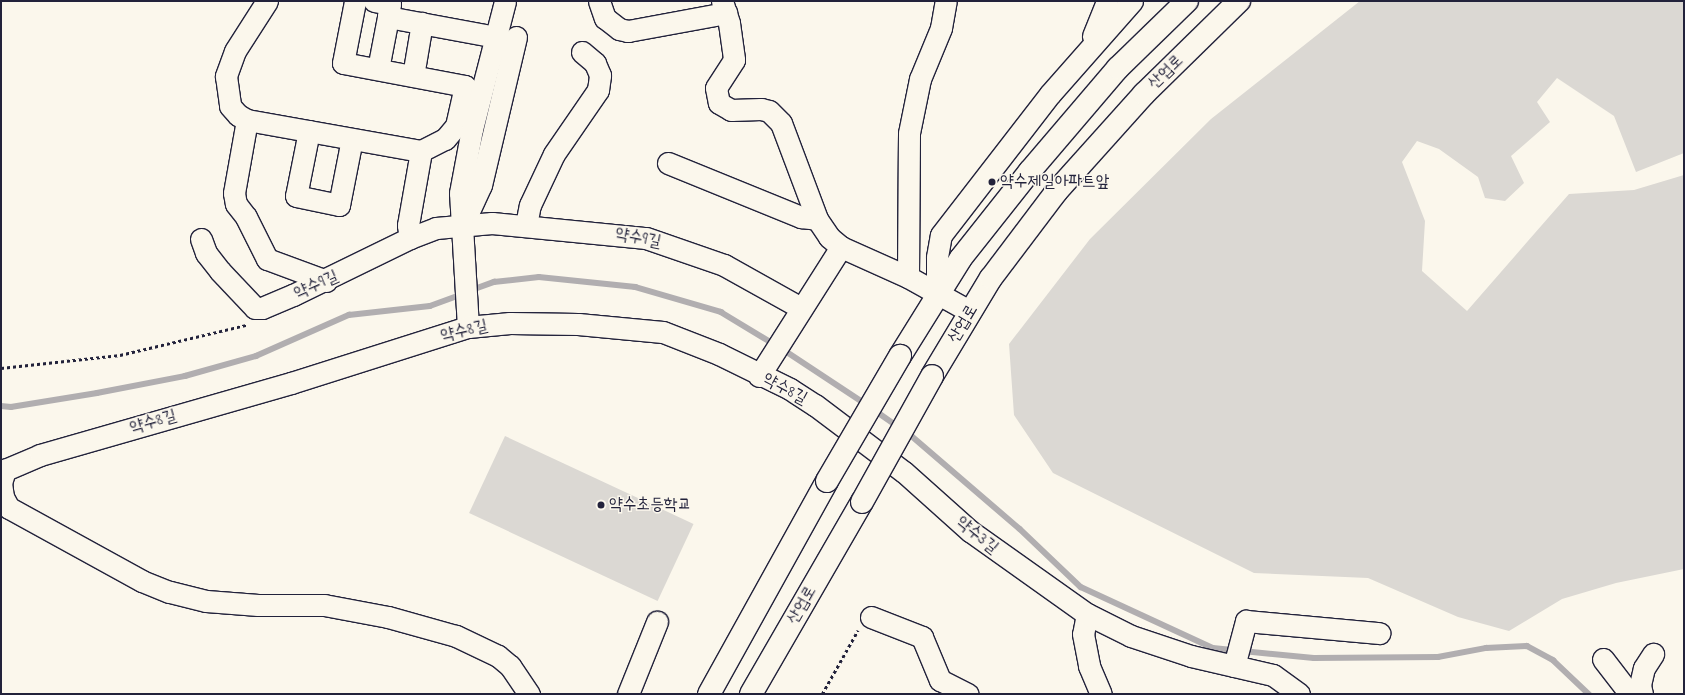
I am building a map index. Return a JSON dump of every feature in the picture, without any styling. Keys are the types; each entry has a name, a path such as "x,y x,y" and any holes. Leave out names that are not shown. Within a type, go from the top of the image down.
{"main road":[{"path":"708,694 827,481 937,292 960,258 1118,68 1187,1"},
{"name":"산업로","path":"751,694 862,502 969,311 1056,192 1144,94 1239,1"}],"street":[{"path":"267,1 235,50 226,76 230,106 247,120 421,151 464,128 506,37"},
{"path":"354,1 343,63 465,86 460,193 468,327"},
{"path":"374,1 390,4 378,69"},
{"path":"462,224 481,185 506,37 505,1"},
{"path":"599,1 605,18 619,29 628,31 724,7 734,60 716,88 716,97 719,103 731,110 761,109 769,111 781,123 817,219 829,237 841,247 908,277 969,311"},
{"path":"908,277 909,133 920,79 941,28 946,1"},
{"path":"1089,48 1106,1"},
{"path":"937,292 937,257 941,235 999,156 1089,48 1132,1"},
{"path":"388,17 506,37"},
{"path":"413,76 422,23"},
{"path":"526,224 530,205 554,154 598,90 600,75 595,63 582,52"},
{"path":"247,120 234,193 236,204 246,217 267,259 326,280"},
{"path":"309,131 296,196 339,205 352,139"},
{"path":"410,238 408,225 421,151"},
{"path":"668,163 801,217 817,219"},
{"name":"약수9길","path":"201,239 206,253 238,292 255,308 262,308 326,280 410,238 436,228 462,224 526,224 613,232 669,244 724,264 796,316"},
{"path":"762,370 841,247"},
{"name":"약수8길","path":"529,694 510,666 498,656 456,636 388,617 324,605 258,606 206,601 169,592 142,581 9,508 3,497 1,483 3,470 40,455 291,383 468,327 510,323 640,328 689,340 762,370 872,447"},
{"name":"약수3길","path":"872,447 976,535 1088,614 1130,636 1191,656 1273,675 1299,694"},
{"path":"1088,614 1083,634 1089,666 1101,694"},
{"path":"871,616 922,637 940,680 968,694"},
{"path":"1234,666 1246,621 1379,633"},
{"path":"628,694 658,622"},
{"path":"1642,694 1640,685 1644,668 1653,654"},
{"path":"1603,659 1630,694"}],"path":[{"path":"1,368 120,355 248,324"},
{"path":"822,694 858,631 871,616"}],"shaded area":[{"path":"1360,1 1684,1 1684,153 1636,172 1614,116 1557,78 1537,102 1550,122 1511,156 1524,183 1505,201 1485,198 1478,177 1439,149 1417,141 1402,162 1425,221 1422,271 1467,311 1569,194 1634,190 1684,175 1684,569 1616,583 1562,599 1509,631 1458,617 1368,578 1254,573 1053,473 1014,415 1009,344 1090,239 1211,119"},
{"path":"505,436 694,524 658,601 469,513"}],"waterway":[{"path":"469,291 494,282 539,277 635,287 721,312 774,344"},
{"path":"1,406 11,407 97,393 185,376 256,356 349,315 430,306 461,295"},
{"path":"781,348 866,404"},
{"path":"873,409 899,427"},
{"path":"906,431 1020,529 1081,587 1213,648 1314,658 1438,657 1486,648 1527,646 1553,660 1589,694"}],"place":[{"name":"약수제일아파트앞","path":"992,182"},
{"name":"약수초등학교","path":"601,505"}]}
